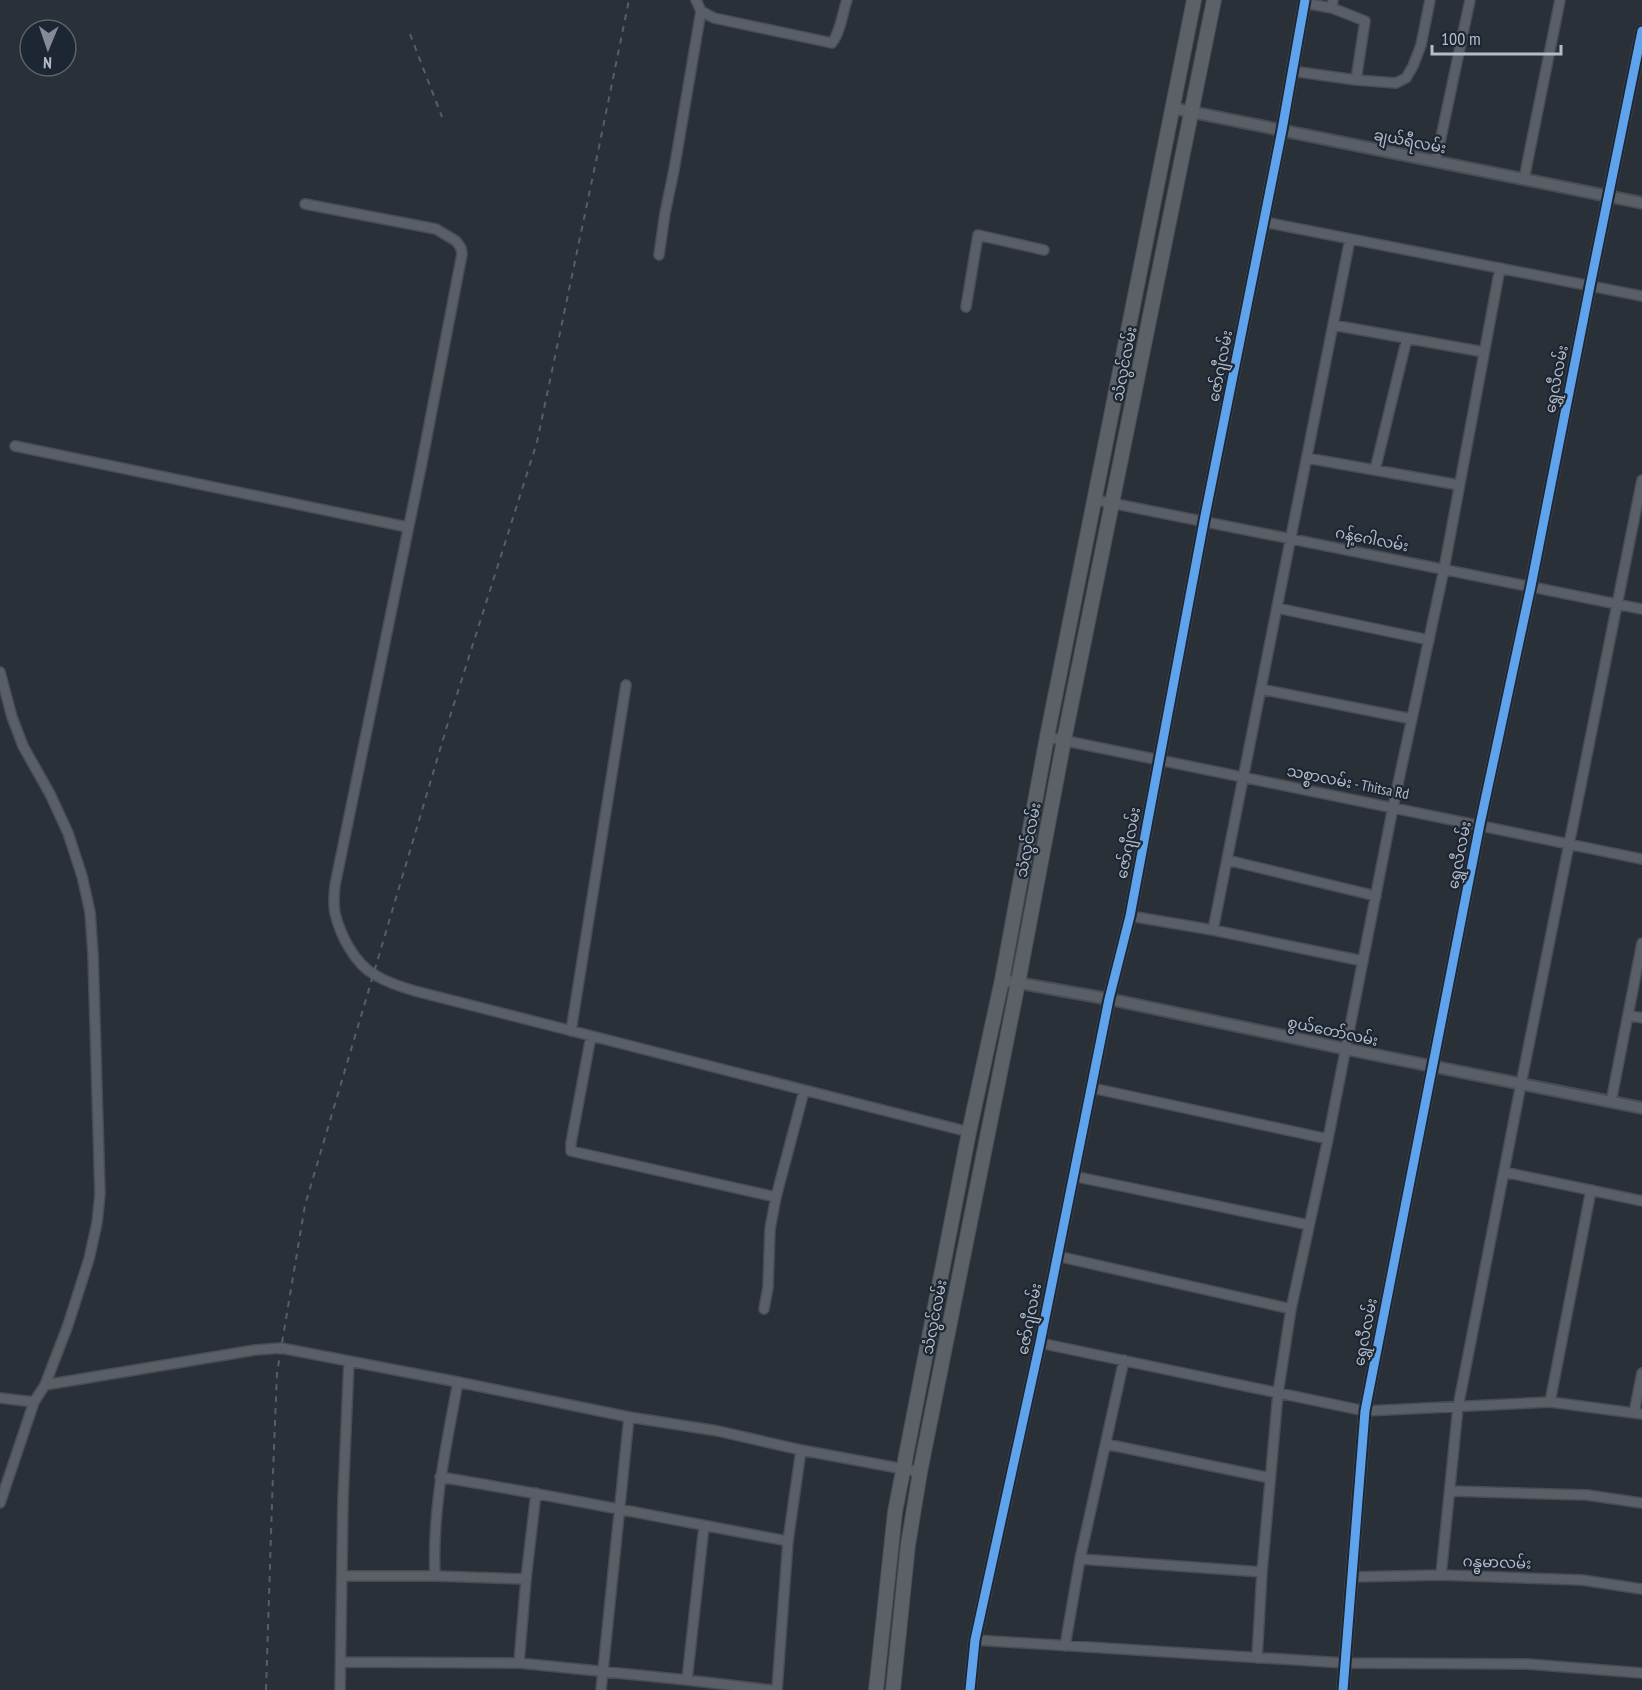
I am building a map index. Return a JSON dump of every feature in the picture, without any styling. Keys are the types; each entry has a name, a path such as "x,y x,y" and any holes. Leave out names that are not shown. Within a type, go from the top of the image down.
{"main road":[{"name":"သံလွင်လမ်း","path":"876,1690 895,1512 903,1469 969,1132 1002,980 1047,737 1194,0"},
{"name":"သံလွင်လမ်း","path":"892,1690 908,1545 920,1472 1064,741 1214,0"},
{"path":"1133,306 1152,310"},
{"path":"953,1218 970,1222"}],"street":[{"path":"659,255 701,11 696,0"},
{"path":"701,11 714,18 832,43 838,34 847,0"},
{"path":"1292,71 1396,83 1406,78 1421,45 1430,0"},
{"path":"1436,161 1470,0"},
{"path":"1524,179 1560,0"},
{"path":"1305,1 1333,4 1365,21 1356,80"},
{"name":"ဇော်ဂျီလမ်း","path":"970,1690 975,1640 1040,1343 1109,999 1130,916 1305,1"},
{"name":"ရွှေလီလမ်း","path":"1343,1690 1365,1411 1480,825 1531,586 1642,31"},
{"name":"ချယ်ရီလမ်း","path":"1172,108 1642,203"},
{"path":"305,204 436,229 456,241 461,248 462,255 335,885 335,912 340,928 356,958 373,974 390,983 415,991 969,1132"},
{"path":"1264,222 1642,296"},
{"path":"966,308 978,235 1044,250"},
{"path":"1213,930 1350,239"},
{"path":"1257,1658 1262,1572 1278,1393 1291,1309 1328,1139 1444,569 1500,268"},
{"path":"1333,325 1484,352"},
{"path":"1375,470 1407,338"},
{"path":"15,446 407,527"},
{"path":"1307,458 1459,486"},
{"path":"1441,1575 1458,1407 1642,480"},
{"name":"ဂန့်ဂေါလမ်း","path":"1096,500 1642,609"},
{"path":"1277,608 1429,640"},
{"path":"0,672 12,717 23,746 50,794 79,865 90,912 100,1194 97,1223 89,1259 68,1325 45,1385 34,1401 0,1503"},
{"path":"571,1031 626,685"},
{"path":"1261,689 1412,719"},
{"name":"သစ္စာလမ်း - Thitsa Rd","path":"1047,737 1642,859"},
{"path":"1227,860 1376,896"},
{"path":"1130,916 1213,930 1363,961"},
{"path":"1611,1102 1642,943"},
{"name":"စွယ်တော်လမ်း","path":"1002,980 1109,999 1642,1108"},
{"path":"1628,1015 1642,1018"},
{"path":"591,1036 571,1152 776,1197"},
{"path":"1092,1088 1328,1139"},
{"path":"764,1308 768,1287 770,1229 804,1090"},
{"path":"1504,1172 1642,1201"},
{"path":"1073,1176 1309,1225"},
{"path":"1550,1402 1591,1190"},
{"path":"1057,1256 1291,1309"},
{"path":"1040,1343 1365,1411 1550,1402 1638,1414 1642,1373"},
{"path":"45,1385 80,1381 255,1350 281,1348 920,1472"},
{"path":"1065,1646 1080,1559 1124,1360"},
{"path":"340,1690 343,1499 349,1361"},
{"path":"435,1576 434,1544 440,1477 458,1382"},
{"path":"0,1398 34,1401"},
{"path":"601,1690 630,1417"},
{"path":"1106,1444 1270,1478"},
{"path":"777,1690 788,1541 801,1450"},
{"path":"440,1477 536,1492 788,1541"},
{"path":"1450,1491 1587,1495 1642,1503"},
{"path":"519,1663 536,1492"},
{"path":"687,1680 704,1526"},
{"path":"1080,1559 1262,1572"},
{"name":"ဂန္ဓမာလမ်း","path":"1351,1577 1441,1575 1582,1580 1642,1588"},
{"path":"342,1576 526,1579"},
{"path":"975,1640 1345,1663 1527,1664 1642,1672"},
{"path":"341,1662 519,1663 771,1690"}],"railway":[{"path":"266,1690 277,1373 305,1205 447,726 537,442 629,0"},
{"path":"410,34 442,117"}],"cycle path":[{"path":"970,1690 975,1640 1040,1343 1109,999 1130,916 1204,521 1282,130 1305,0"},
{"path":"1343,1690 1365,1411 1480,824 1531,586 1642,31"}]}
